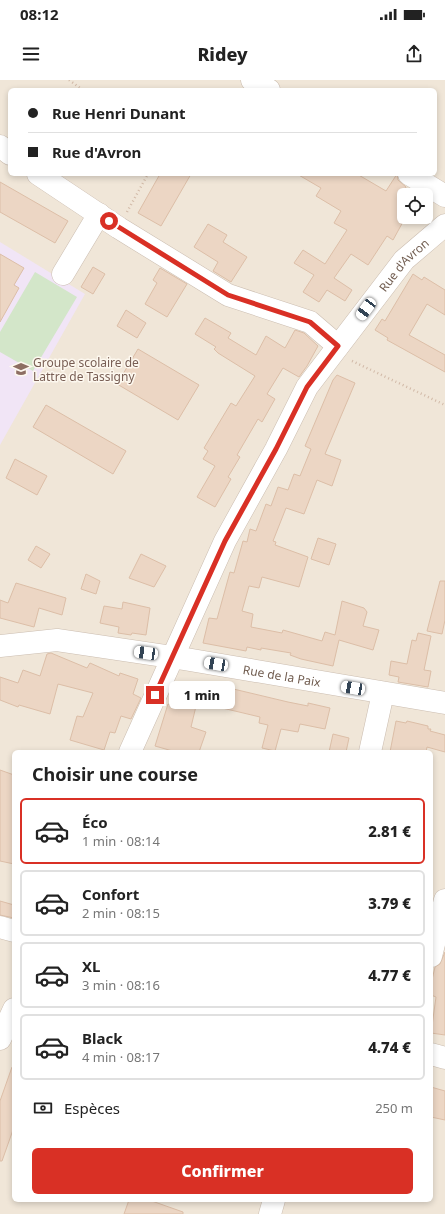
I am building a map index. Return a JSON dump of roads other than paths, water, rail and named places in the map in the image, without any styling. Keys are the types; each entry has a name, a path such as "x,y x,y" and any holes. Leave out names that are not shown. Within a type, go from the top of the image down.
{"street":[{"path":"252,80 266,88"},
{"path":"0,146 8,152"},
{"path":"41,176 119,228 228,295 310,322 338,346"},
{"path":"412,176 445,196"},
{"path":"63,274 99,214"},
{"name":"Rue d'Avron","path":"131,750 172,657 219,538 276,449 307,387 404,260 441,237"},
{"name":"Rue de la Paix","path":"0,646 57,640 172,657 445,703"},
{"path":"370,750 383,693"},
{"path":"433,948 445,900"},
{"path":"0,927 12,930"},
{"path":"0,1039 12,1013"},
{"path":"433,1055 445,1058"},
{"path":"270,1214 273,1202"}],"place":[{"name":"Groupe scolaire de Lattre de Tassigny","path":"21,369"}]}
